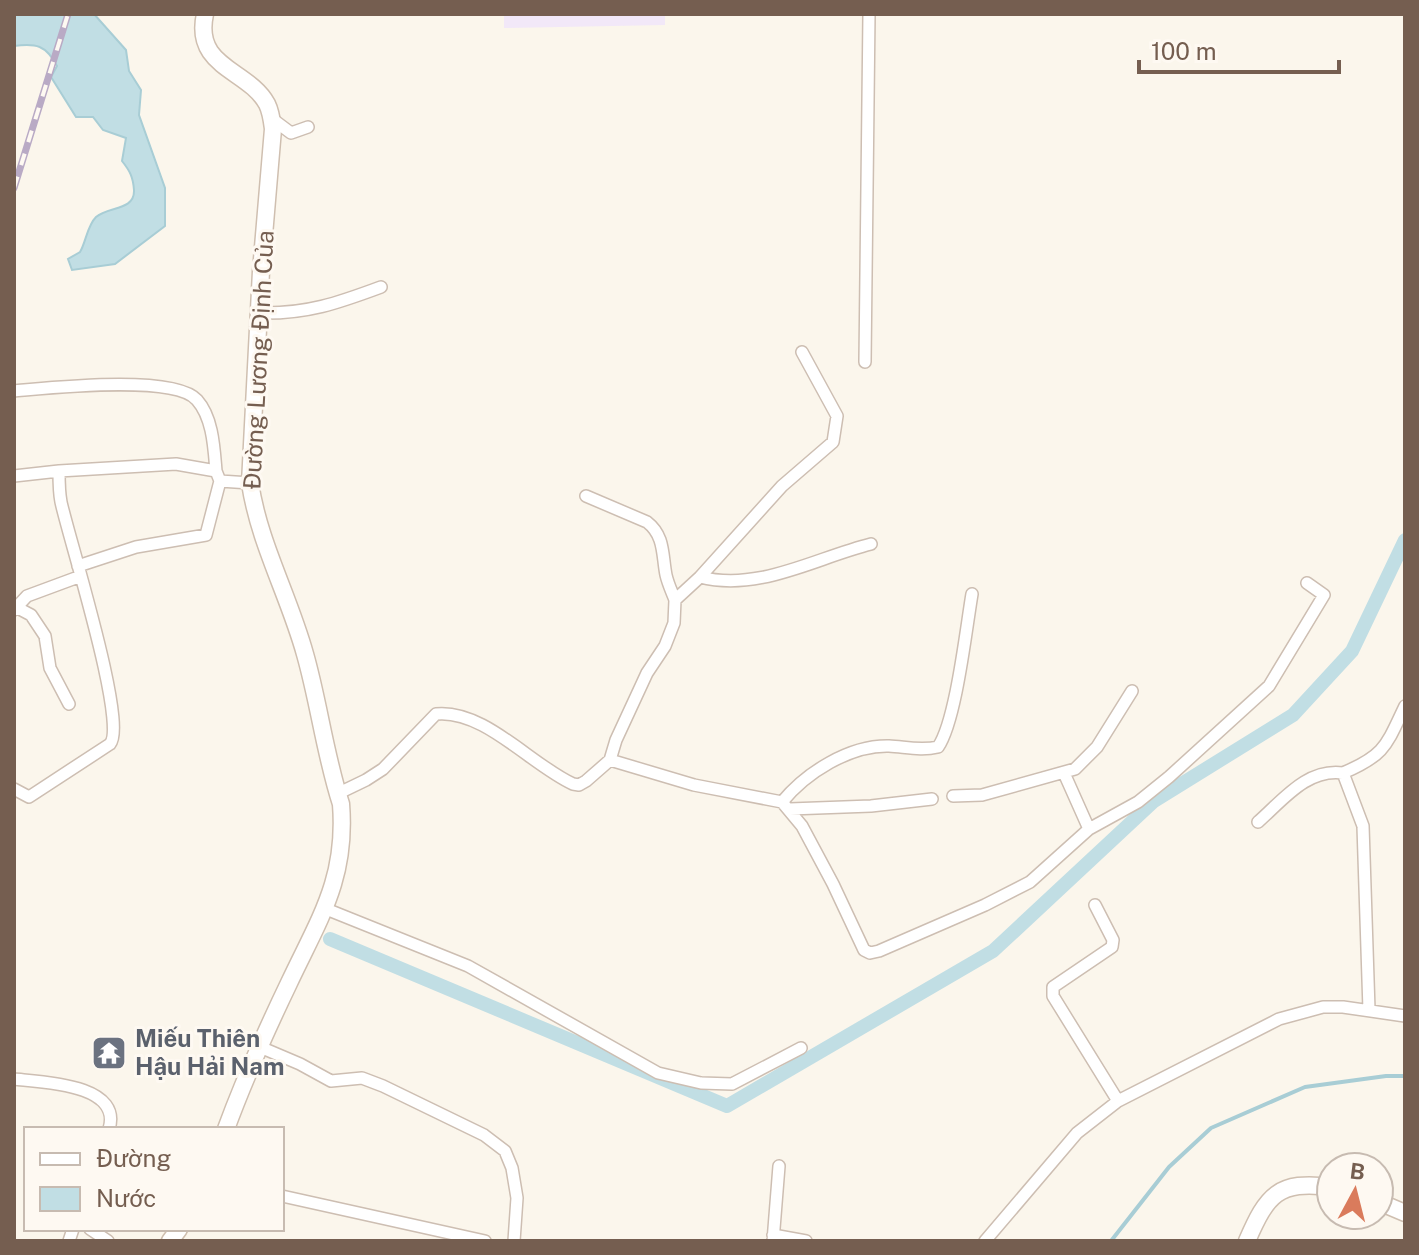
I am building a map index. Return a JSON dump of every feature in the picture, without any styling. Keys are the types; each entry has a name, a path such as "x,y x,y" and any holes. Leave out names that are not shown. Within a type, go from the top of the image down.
{"street":[{"path":"205,14 202,36 207,47 232,73 259,94 271,118 291,133 308,127"},
{"path":"865,362 869,14"},
{"name":"Đường Lương Định Của","path":"227,1127 260,1047 326,909 336,874 341,839 341,804 306,655 271,562 253,504 250,483 273,129 271,118"},
{"path":"260,313 286,314 326,307 381,287"},
{"path":"675,600 700,577 782,486 833,442 837,416 802,352"},
{"path":"14,391 131,385 168,386 186,391 196,399 209,425 218,476 206,535 136,547 27,596 15,608 31,615 45,636 50,668 69,704"},
{"path":"14,476 43,471 176,464 250,483"},
{"path":"14,789 29,797 114,740 111,698 62,505 59,471"},
{"path":"337,794 383,769 436,714 461,717 487,729 573,784 586,781 610,760 647,673 665,646 674,623 675,600 655,529 647,522 586,496"},
{"path":"700,577 729,582 760,578 871,544"},
{"path":"786,805 833,884 864,950 870,953 973,911 1030,882 1089,829 1138,802 1269,686 1324,595 1307,583"},
{"path":"786,805 793,788 814,772 856,751 886,746 928,750 938,747 944,739 953,701 972,594"},
{"path":"953,796 982,795 1075,769 1097,747 1132,691"},
{"path":"1258,822 1297,787 1320,773 1343,773 1373,759 1384,748 1405,706"},
{"path":"610,760 694,785 786,805 871,806 932,799"},
{"path":"1064,773 1089,829"},
{"path":"1343,773 1363,826 1369,1010"},
{"path":"1095,905 1113,940 1112,947 1053,987 1053,996 1118,1101"},
{"path":"326,909 468,966 658,1073 701,1083 732,1084 801,1048"},
{"path":"985,1241 1077,1133 1118,1101 1279,1019 1323,1007 1405,1016"},
{"path":"260,1047 331,1081 362,1078 383,1086 484,1135 505,1151 512,1168 517,1198 514,1241"},
{"path":"14,1079 71,1087 93,1094 109,1108 110,1127"},
{"path":"779,1166 773,1238 806,1241"},
{"path":"1247,1241 1260,1211 1268,1201 1296,1184 1315,1186"},
{"path":"284,1196 485,1241"}],"shaded area":[{"path":"504,14 665,14 665,25 504,28"}],"water":[{"path":"14,14 94,14 126,50 129,71 141,90 139,115 165,188 165,226 115,264 72,270 68,259 80,252 96,217 126,205 133,197 132,178 122,161 126,138 103,130 93,117 76,117 51,77 57,66 49,54 34,45 14,46"}],"waterway":[{"path":"330,939 727,1106 993,951 1154,801 1293,715 1352,651 1405,540"},
{"path":"1111,1241 1169,1167 1211,1128 1305,1087 1405,1076"}],"railway":[{"path":"14,188 68,14"}],"place":[{"name":"Miếu Thiên Hậu Hải Nam","path":"109,1053"}]}
